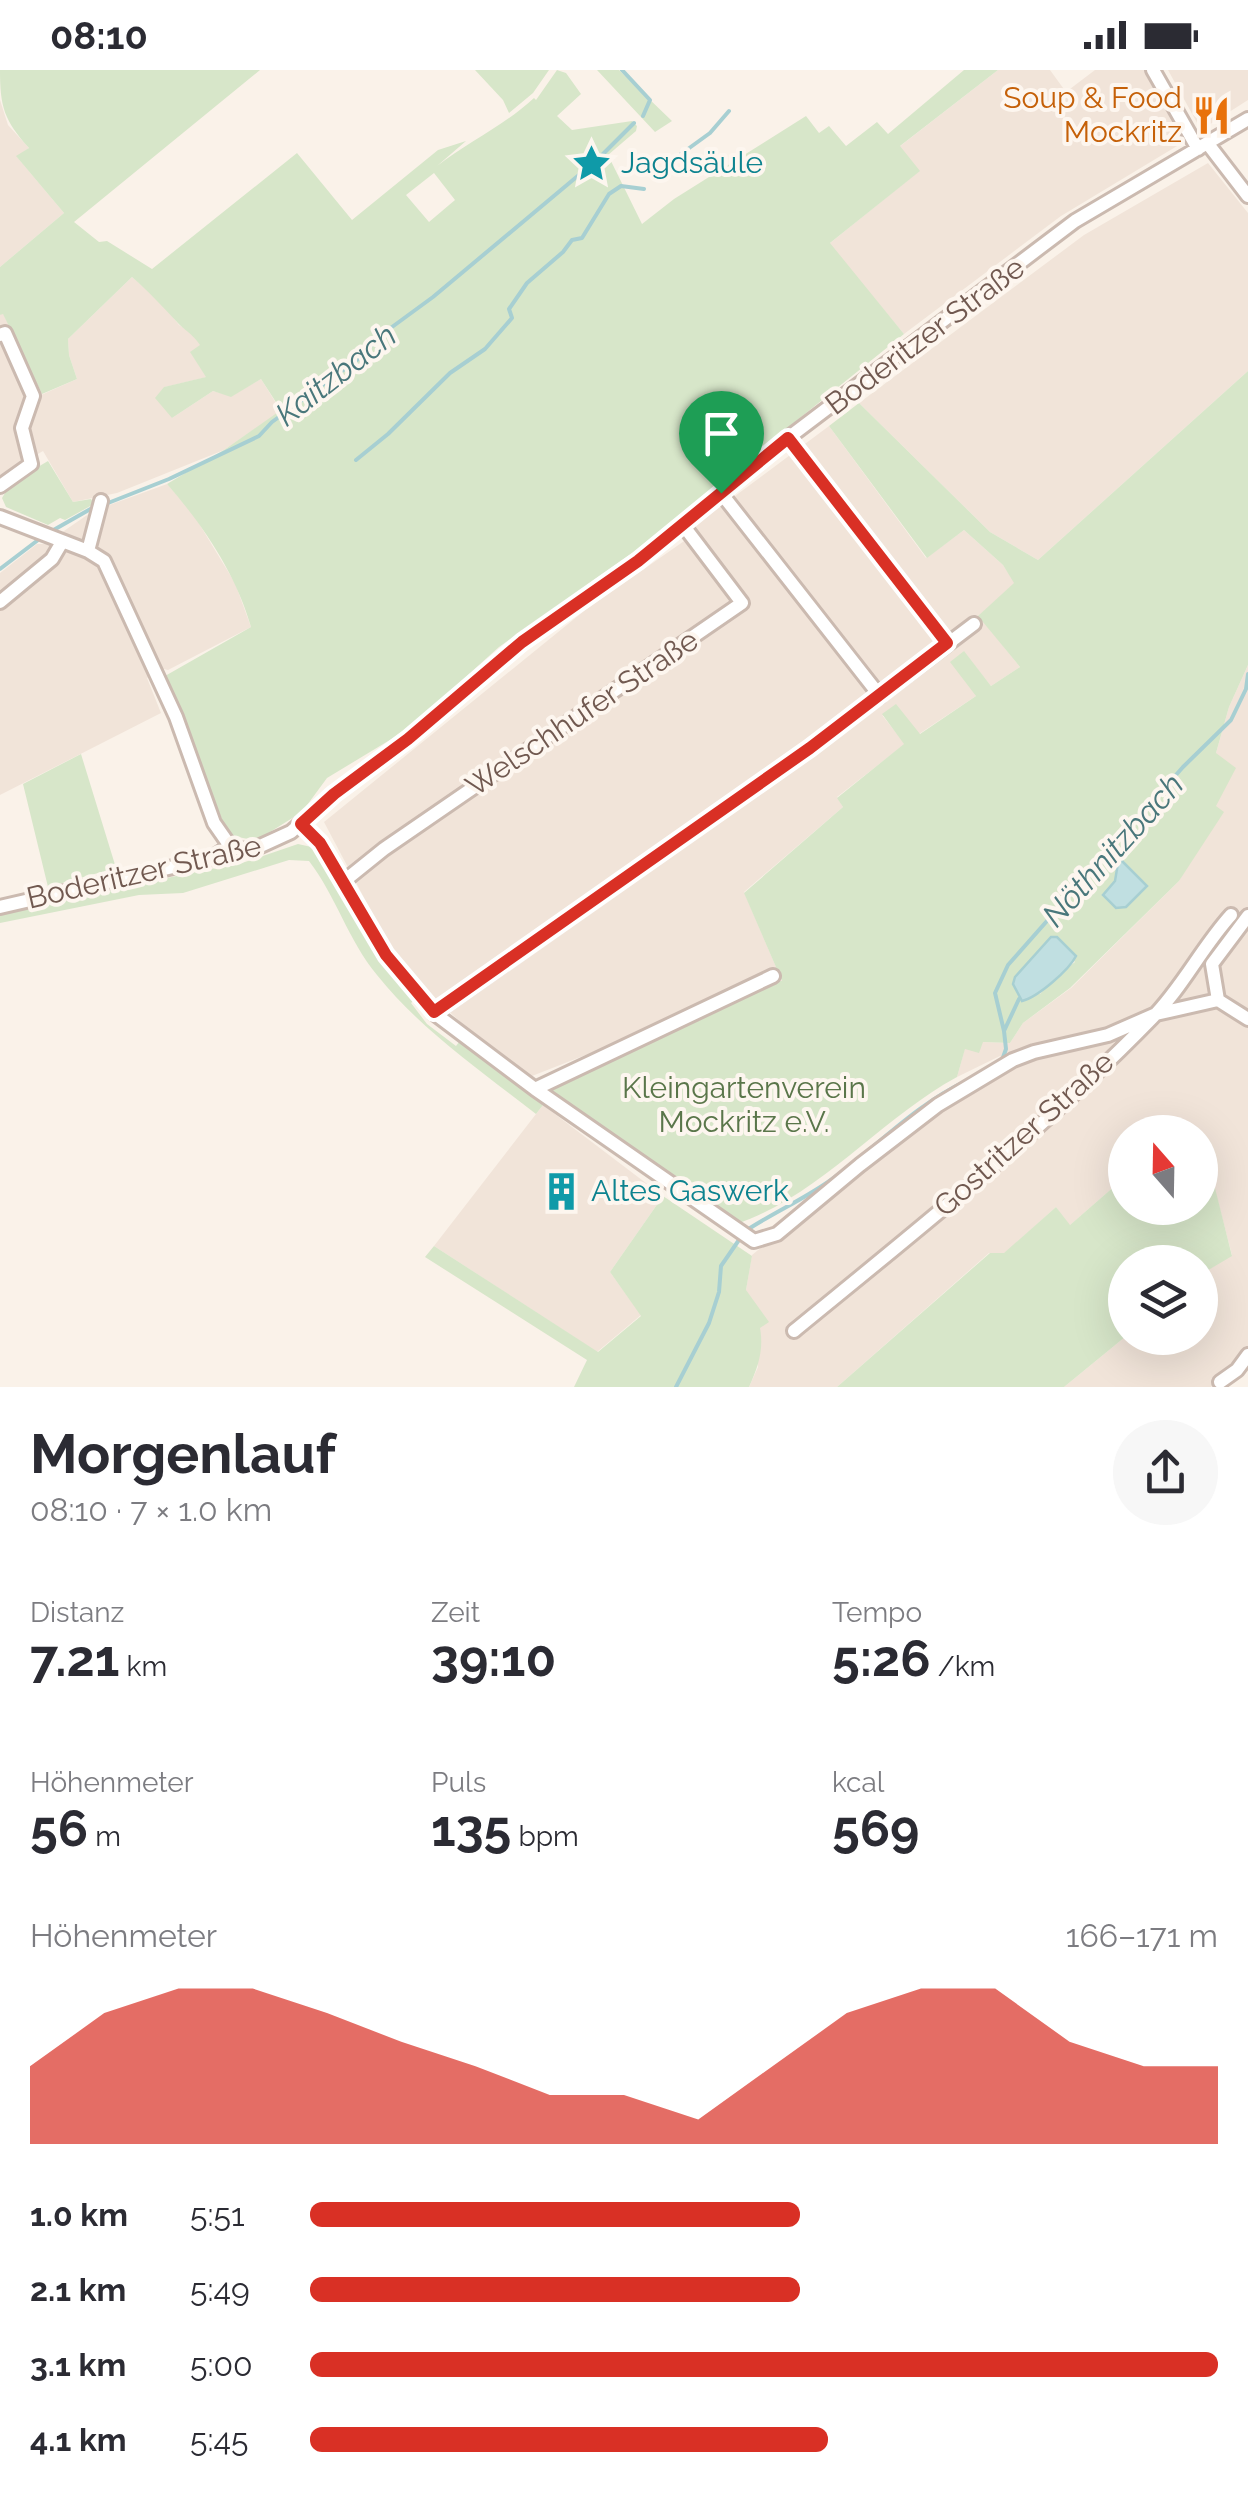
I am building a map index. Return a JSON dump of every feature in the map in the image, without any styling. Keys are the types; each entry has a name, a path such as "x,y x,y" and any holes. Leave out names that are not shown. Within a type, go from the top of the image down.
{"street":[{"path":"1153,70 1203,146 1248,196"},
{"name":"Boderitzer Straße","path":"0,907 212,858 230,846 256,848 280,840 522,642 638,561 788,438 1076,221 1248,119"},
{"path":"0,335 4,333 34,396 22,428 31,464 0,486"},
{"path":"788,438 947,643"},
{"path":"721,493 880,696"},
{"path":"88,550 99,506"},
{"path":"0,517 88,550 104,561 176,718 214,822 230,846"},
{"name":"Welschhufer Straße","path":"343,882 384,849 742,603 683,525"},
{"path":"0,602 52,559 56,540"},
{"path":"434,1012 880,696 974,624"},
{"path":"301,824 320,843 386,955 434,1012 535,1089 754,1241 777,1234 938,1105 1014,1060 1108,1035 1156,1014 1218,1000 1248,1019"},
{"name":"Gostritzer Straße","path":"794,1332 1080,1089 1156,1014 1231,915"},
{"path":"1218,1000 1212,964 1248,916"},
{"path":"535,1089 773,976"},
{"path":"1220,1382 1237,1370 1248,1355"}],"shaded area":[{"path":"998,70 1050,70 1066,92 1095,70 1148,70 1187,140 1061,216 904,334 829,244 919,171 899,147"},
{"path":"1168,70 1248,70 1248,100 1201,130"},
{"path":"0,100 8,125 29,148 17,157 64,213 0,267"},
{"path":"1208,163 1248,213 1248,371 1038,560 990,532 859,403 1084,235"},
{"path":"132,277 201,345 191,353 207,377 165,387 172,418 213,391 231,396 261,379 281,411 224,450 117,493 73,502 43,451 0,476 0,315 3,313 41,395 77,379 68,339"},
{"path":"829,426 926,558 964,530 1003,565 1015,583 979,616 1020,667 991,686 963,651 976,696 919,734 882,715 905,744 837,797 843,807 744,892 782,981 532,1076 469,1030 412,977 389,945 324,822 584,611 687,539 692,528"},
{"path":"167,484 192,512 235,583 251,627 147,678 161,713 0,795 0,573 37,544 45,544 93,511"},
{"path":"1248,665 1248,1355 1211,1387 1064,1387 1108,1351 1108,1355 1218,1355 1218,1264 1232,1255 1218,1202 1218,1115 1108,1115 1108,1192 1069,1226 1056,1207 1004,1254 989,1253 837,1387 749,1387 758,1367 746,1290 752,1255 892,1142 1006,1069 1000,1056 957,1077 965,1048 982,1042 1010,1043 1023,1023 1071,988 1179,881 1216,807 1216,753 1229,707"},
{"path":"543,1105 663,1196 610,1272 641,1315 597,1352 434,1246"}],"green space":[{"path":"0,70 260,70 74,222 99,242 107,241 152,269 297,153 352,220 438,150 466,141 437,166 536,100 557,70 566,73 581,94 557,116 572,130 632,121 637,126 608,155 642,224 674,199 806,116 819,133 829,126 846,146 877,122 888,134 964,70 998,70 900,146 920,171 830,243 904,334 635,551 499,647 408,729 327,778 302,812 262,837 248,839 233,836 223,822 165,676 251,627 237,588 217,551 167,484 281,410 261,379 231,397 213,391 172,418 155,398 164,387 206,377 190,352 200,345 132,277 68,339 77,379 42,394 3,314 0,315 0,267 64,213 16,156 29,148 5,112","holes":["434,173 455,200 429,222 406,195"]},
{"path":"475,70 549,70 533,93 509,113 503,100"},
{"path":"597,70 619,70 672,121 655,132"},
{"name":"Kleingartenverein Mockritz e.V.","path":"1248,371 1248,665 1229,707 1216,753 1236,768 1216,806 1224,812 1179,881 1070,988 1023,1023 1010,1043 983,1042 979,1053 965,1049 957,1077 795,1195 736,1224 545,1087 774,981 782,981 744,893 843,807 837,798 904,744 882,714 896,704 920,734 976,696 950,662 964,651 991,686 1020,667 978,616 1014,583 1003,565 964,530 927,558 829,426 859,403 990,532 1038,560","holes":["1051,938 1075,962 1040,994 1015,977"]},
{"path":"48,461 73,502 91,499 94,504 48,525 6,507 2,498 11,483"},
{"path":"81,754 116,868 48,887 23,784"},
{"path":"298,844 316,848 375,948 427,1024 456,1046 459,1042 543,1105 536,1114 452,1049 394,995 367,961 309,861 289,860 183,893 139,895 0,923 0,912 245,862"},
{"path":"1108,1192 1108,1225 1218,1225 1218,1200 1232,1256 1218,1264 1218,1245 1108,1245 1108,1351 1064,1387 837,1387 990,1253 1004,1253 1056,1207 1070,1225"},
{"path":"663,1196 752,1256 746,1290 769,1322 760,1328 759,1358 749,1387 574,1387 587,1360 425,1257 434,1246 598,1352 641,1316 610,1272"}],"water":[{"path":"1122,861 1147,886 1126,907 1116,908 1103,895 1115,881 1118,863"},
{"path":"1051,937 1057,937 1076,956 1052,982 1022,1001 1013,984 1015,977"}],"waterway":[{"name":"Kaitzbach","path":"622,70 650,100 643,116"},
{"path":"664,176 681,154 710,133 729,111"},
{"name":"Kaitzbach","path":"103,505 259,436 272,422 364,355 377,338 433,297 598,159 634,123"},
{"path":"356,460 450,373 485,349 512,318 509,309 527,283 572,240 582,238 609,194 621,186 644,189"},
{"name":"Kaitzbach","path":"50,532 94,507"},
{"name":"Kaitzbach","path":"0,569 42,537"},
{"name":"Nöthnitzbach","path":"1004,1031 995,993 1008,965 1183,767 1231,720 1246,689 1248,674"},
{"name":"Nöthnitzbach","path":"1001,1063 1006,1049 1004,1031 1019,999"},
{"name":"Nöthnitzbach","path":"747,1230 828,1182 911,1115 966,1081"},
{"name":"Nöthnitzbach","path":"676,1387 709,1323 719,1292 721,1266 741,1237"}],"place":[{"name":"Soup & Food Mockritz","path":"1212,115"},
{"name":"Jagdsäule","path":"591,163"},
{"name":"Altes Gaswerk","path":"561,1191"}],"route":[{"path":"788,438 947,643 810,748 434,1012 386,955 320,843 301,824 522,642 638,561 721,493 788,438"}]}
